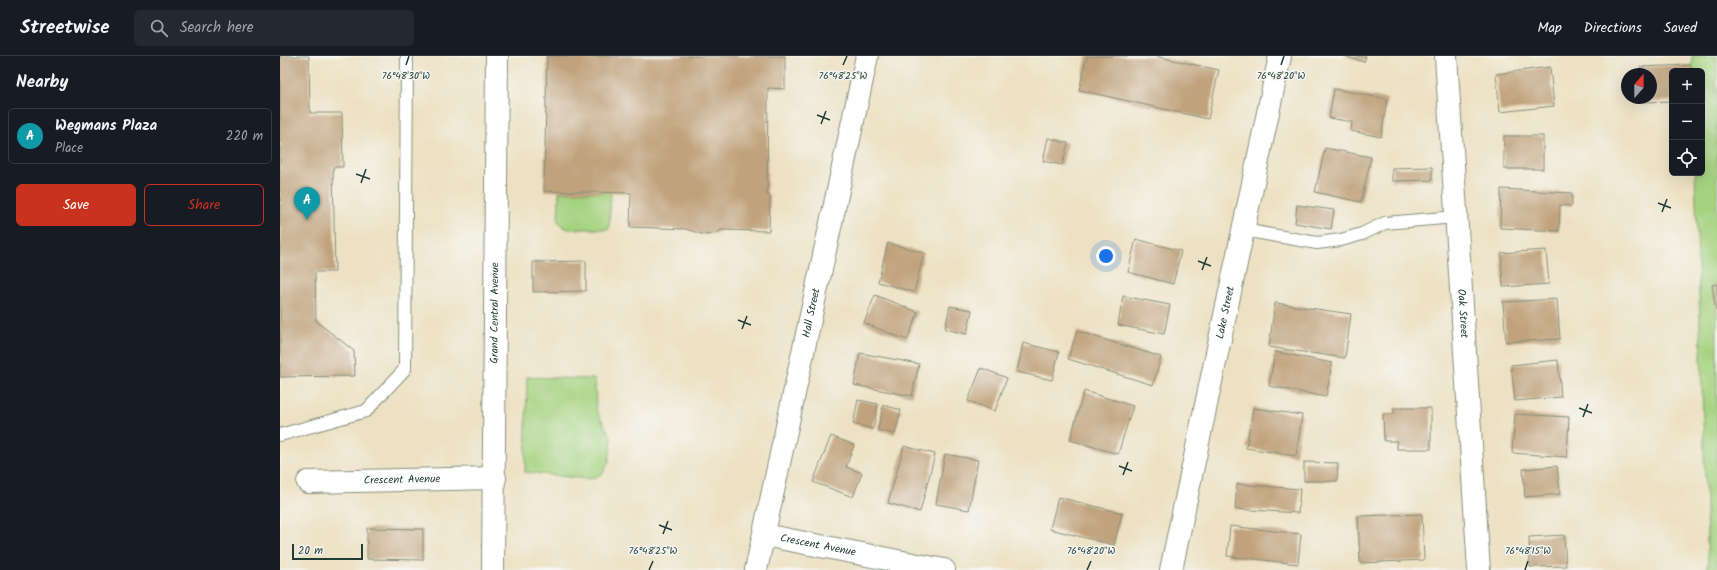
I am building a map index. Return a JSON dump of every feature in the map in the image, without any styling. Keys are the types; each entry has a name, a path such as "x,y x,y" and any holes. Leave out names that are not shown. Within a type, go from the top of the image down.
{"street":[{"name":"Grand Central Avenue","path":"493,570 495,478 497,56"},
{"name":"Hall Street","path":"756,570 867,56"},
{"name":"Lake Street","path":"1171,570 1280,56"},
{"name":"Oak Street","path":"1446,56 1479,570"},
{"name":"Crescent Avenue","path":"308,482 495,478"},
{"name":"Crescent Avenue","path":"764,535 944,570"}],"lane":[{"path":"280,435 366,411 405,369 407,56"},
{"path":"1243,230 1317,243 1341,240 1362,234 1385,223 1456,217"}],"green space":[{"path":"1692,56 1717,56 1717,570 1708,570 1695,176 1705,176 1705,68 1692,68"},
{"path":"559,192 611,192 609,229 568,229 562,226 558,221"},
{"path":"527,377 595,379 596,410 612,438 609,461 603,473 595,478 586,479 525,472"}],"building":[{"path":"280,56 309,56 310,113 342,113 343,167 333,167 335,272 315,272 316,321 354,351 355,376 280,377"},
{"path":"547,56 785,56 785,89 768,88 767,195 770,195 769,231 721,230 717,233 705,235 686,229 630,227 631,193 544,191"},
{"path":"1087,56 1155,56 1219,70 1208,119 1079,90"},
{"path":"1344,56 1366,56 1364,62"},
{"path":"1691,65 1691,68 1669,68 1669,101 1657,102 1657,68 1640,67"},
{"path":"1550,67 1554,106 1500,112 1496,74"},
{"path":"1334,89 1387,99 1381,137 1351,131 1352,122 1329,118"},
{"path":"1504,136 1543,136 1543,169 1504,169"},
{"path":"1048,138 1068,143 1062,165 1043,161"},
{"path":"1325,148 1371,157 1361,202 1315,192"},
{"path":"1432,167 1432,180 1392,181 1392,168"},
{"path":"1501,189 1572,193 1572,206 1560,205 1559,231 1500,228"},
{"path":"1297,205 1334,210 1331,229 1295,223"},
{"path":"1136,239 1181,251 1173,284 1128,272"},
{"path":"888,243 924,253 914,292 878,282"},
{"path":"1546,250 1549,284 1503,287 1501,253"},
{"path":"586,261 586,291 533,292 533,262"},
{"path":"1717,284 1717,311 1716,311 1712,285"},
{"path":"875,295 918,312 907,340 864,323"},
{"path":"1123,296 1170,305 1164,334 1118,325"},
{"path":"1557,299 1560,339 1506,342 1503,302"},
{"path":"1275,303 1351,314 1345,358 1269,347"},
{"path":"950,306 972,310 967,334 945,329"},
{"path":"1077,331 1161,357 1153,385 1068,359"},
{"path":"1023,343 1059,352 1052,380 1017,372"},
{"path":"1275,352 1332,363 1326,397 1269,386"},
{"path":"860,353 919,364 912,396 854,385"},
{"path":"1558,360 1561,397 1515,401 1511,365"},
{"path":"981,368 1007,378 995,411 968,401"},
{"path":"1084,391 1133,406 1118,454 1070,440"},
{"path":"858,400 878,404 873,429 853,424"},
{"path":"883,405 901,410 895,434 878,430"},
{"path":"1253,408 1302,415 1296,456 1246,448"},
{"path":"1394,408 1431,408 1431,449 1397,449 1397,441 1384,441 1383,414 1394,414"},
{"path":"1515,414 1569,417 1567,457 1512,453"},
{"path":"831,436 854,445 846,467 862,473 853,497 813,482"},
{"path":"904,446 935,454 920,512 888,503"},
{"path":"945,454 978,460 969,510 936,504"},
{"path":"1304,462 1338,463 1337,481 1304,481"},
{"path":"1557,466 1560,494 1525,497 1523,469"},
{"path":"1237,484 1300,489 1298,513 1235,509"},
{"path":"1058,497 1122,513 1114,545 1050,529"},
{"path":"1422,514 1424,560 1360,563 1358,516"},
{"path":"1230,526 1301,534 1298,564 1227,556"},
{"path":"367,528 423,529 423,560 367,559"},
{"path":"1564,535 1566,566 1530,567 1529,537"}],"place":[{"name":"Wegmans Plaza","path":"307,220"}]}
